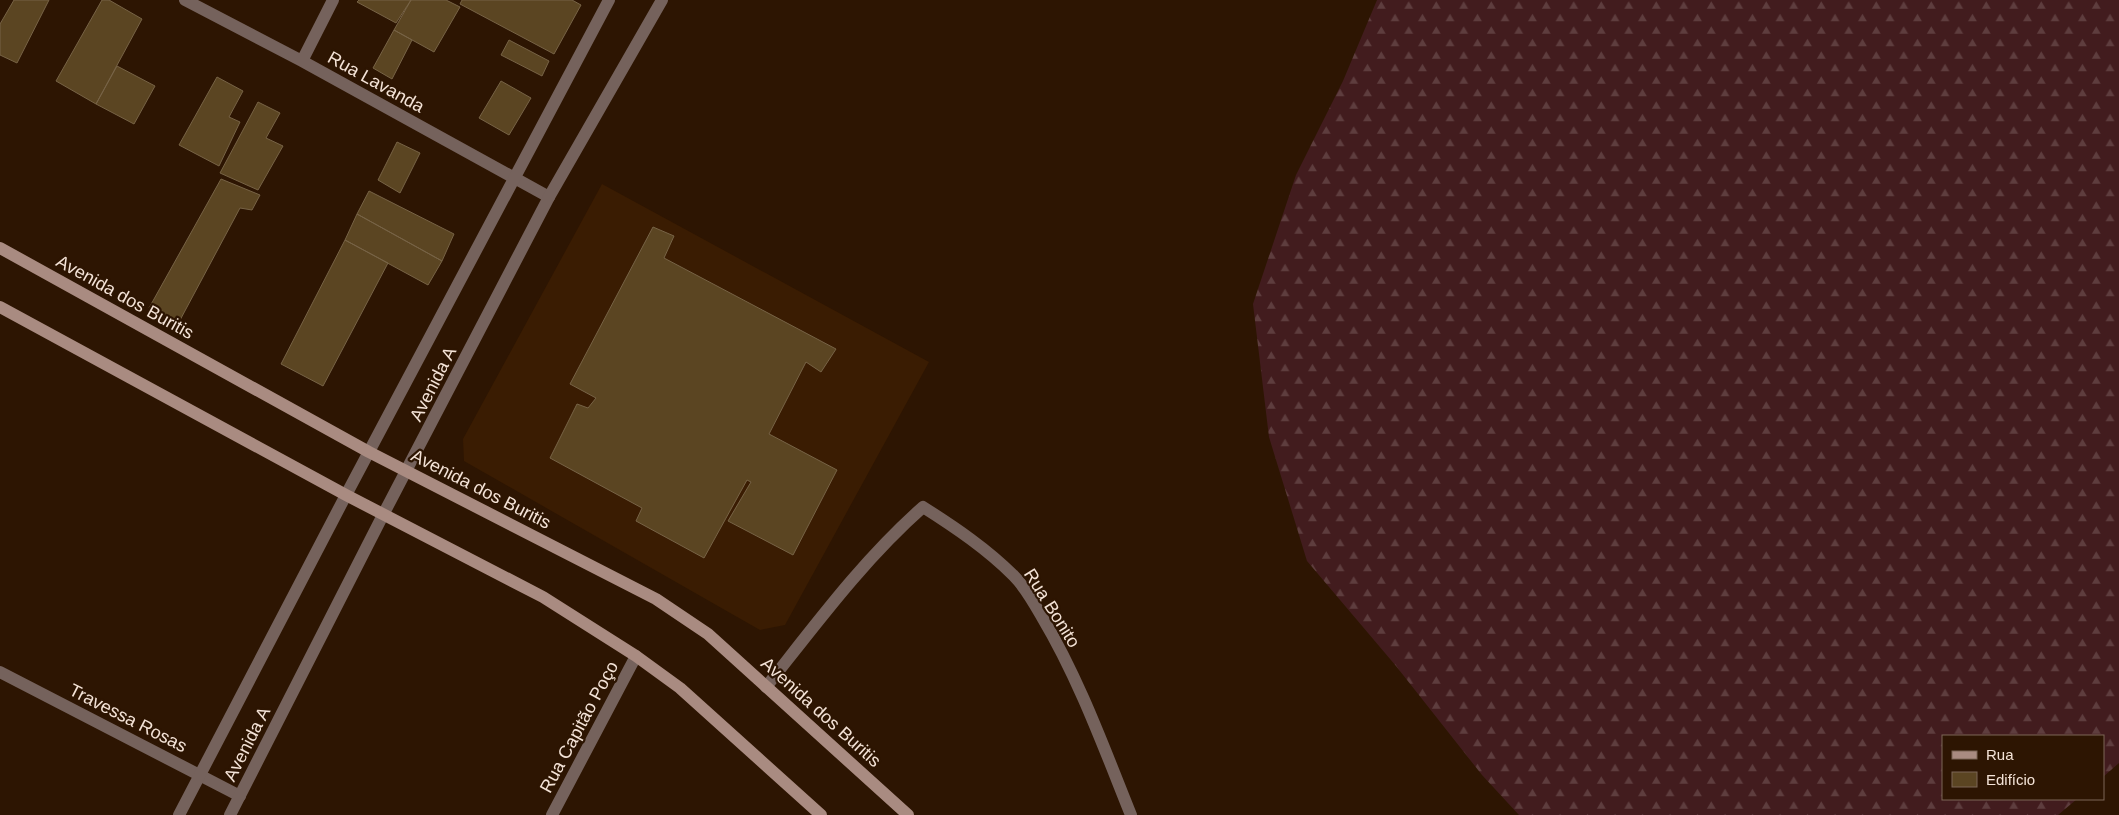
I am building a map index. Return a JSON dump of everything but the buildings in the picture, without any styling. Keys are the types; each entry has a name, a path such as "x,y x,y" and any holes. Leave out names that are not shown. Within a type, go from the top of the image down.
{"main road":[{"name":"Avenida dos Buritis","path":"0,248 369,452 656,599 708,634 908,815"},
{"path":"0,307 383,515 543,597 636,656 680,688 821,815"}],"street":[{"name":"Rua Lavanda","path":"185,0 302,61 549,197"},
{"path":"302,61 333,0"},
{"name":"Avenida A","path":"179,815 346,495 609,0"},
{"name":"Avenida A","path":"230,815 383,515 408,471 549,197 662,0"},
{"name":"Rua Bonito","path":"766,686 846,586 881,546 923,508 966,534 1015,577 1032,600 1058,645 1095,725 1131,815"},
{"name":"Rua Capitão Poço","path":"552,815 636,656"},
{"name":"Travessa Rosas","path":"0,672 240,796"}],"shaded area":[{"path":"602,184 929,362 785,625 760,630 464,461 463,439"}],"green space":[{"path":"1377,0 2119,0 2119,763 2104,776 2104,735 1942,735 1942,800 2076,800 2058,815 1519,815 1482,775 1396,666 1307,561 1269,437 1253,304 1296,175 1343,81"}]}
